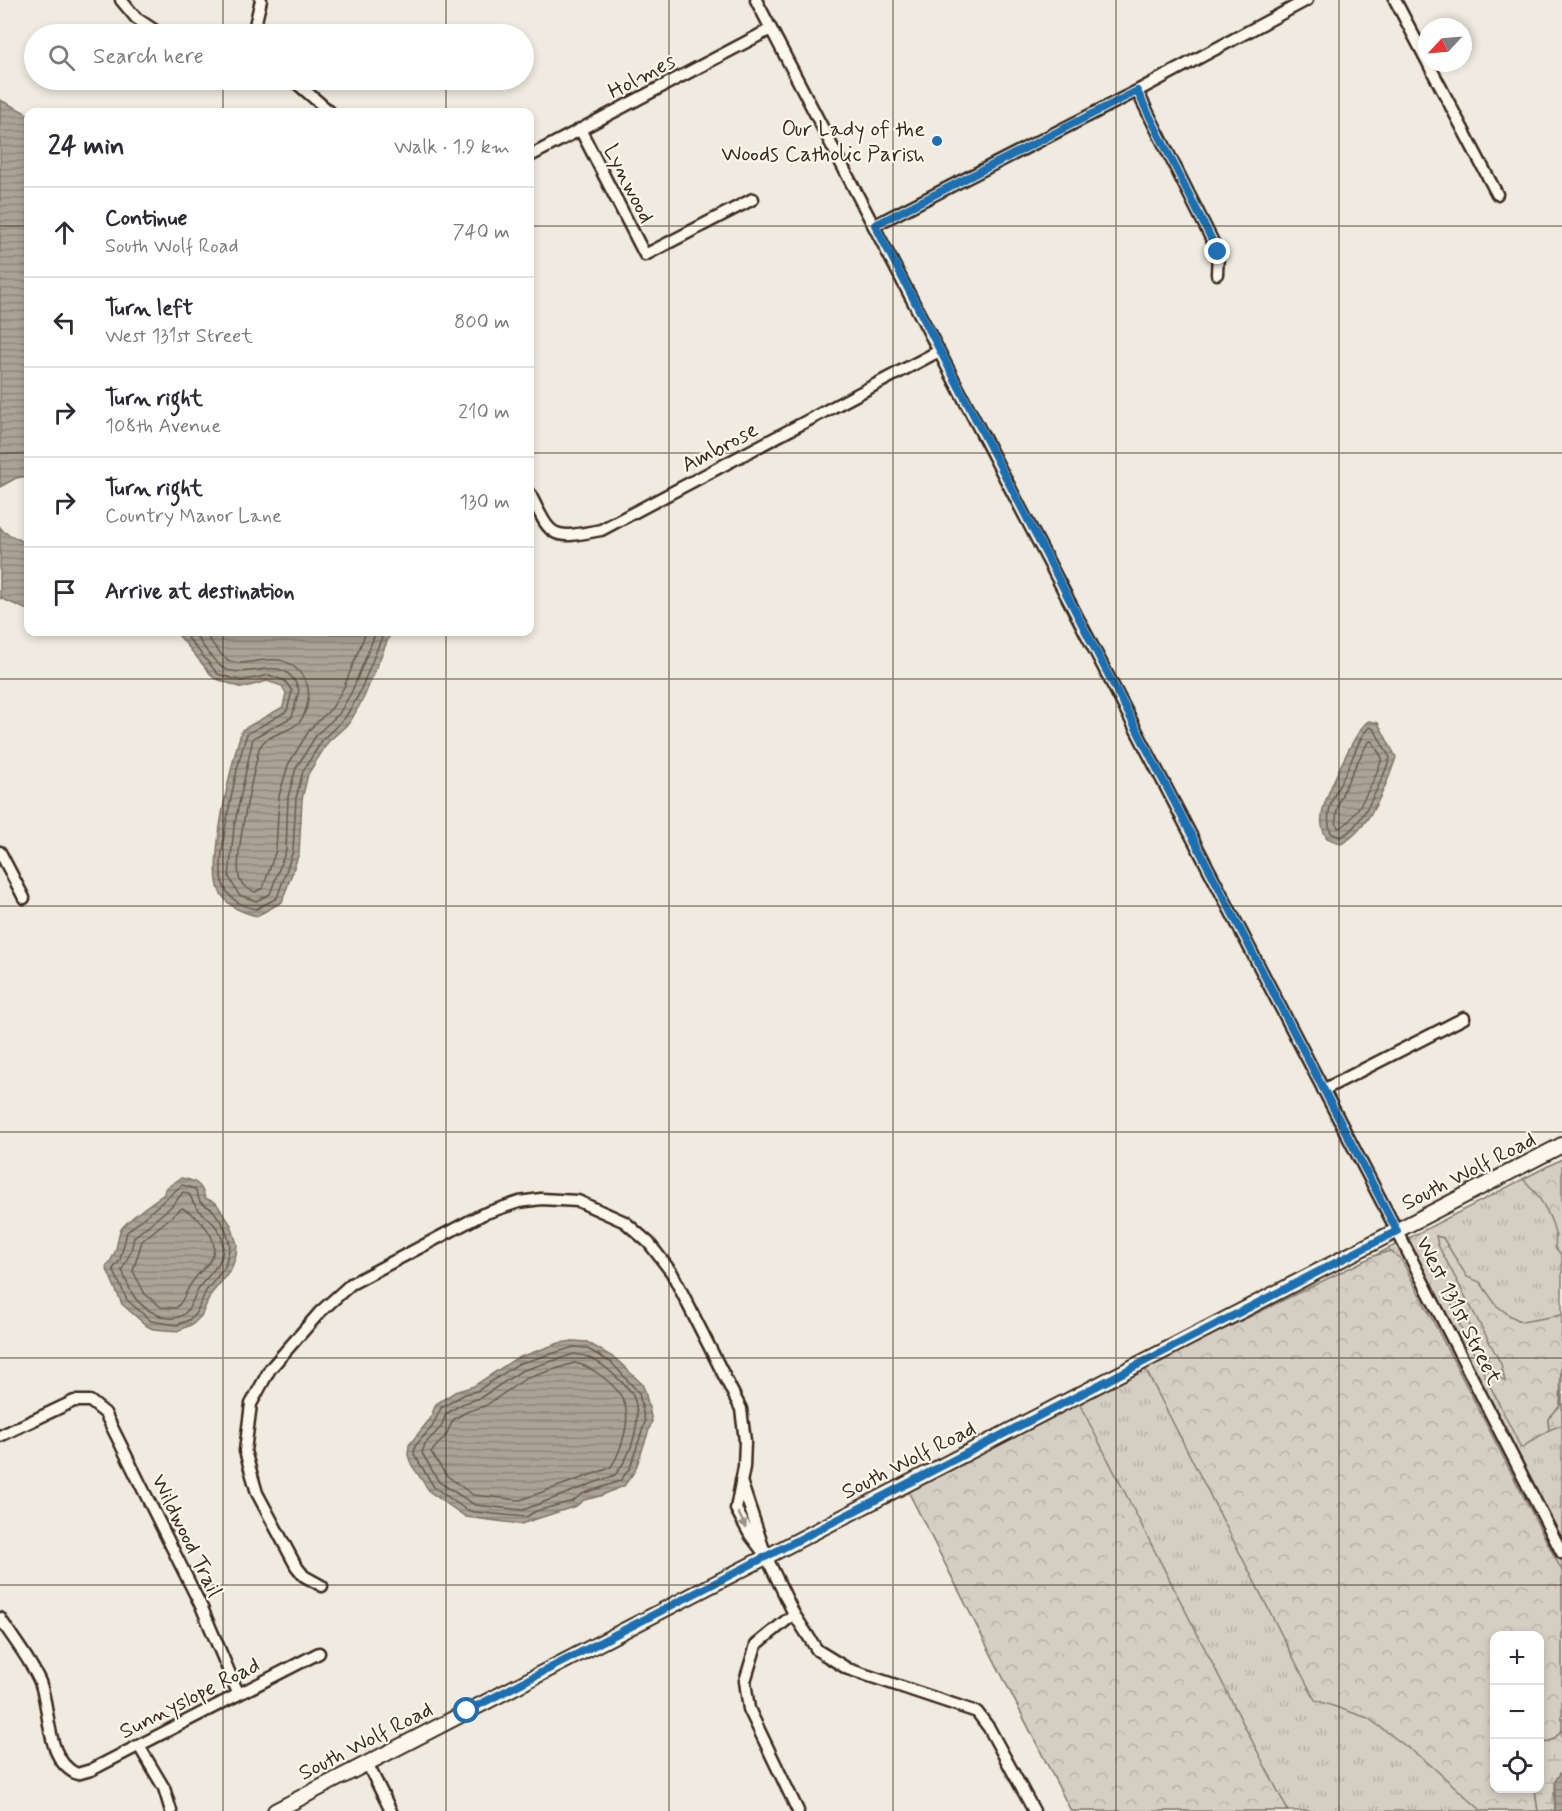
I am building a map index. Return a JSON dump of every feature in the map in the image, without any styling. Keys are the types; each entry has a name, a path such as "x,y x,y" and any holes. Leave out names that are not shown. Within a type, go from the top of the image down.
{"main road":[{"name":"South Wolf Road","path":"274,1811 1562,1145"}],"street":[{"path":"121,0 135,18 144,24"},
{"path":"255,24 261,0"},
{"name":"West 131st Street","path":"756,0 875,225 1562,1553"},
{"path":"875,225 1137,91 1307,0"},
{"path":"1395,0 1418,45"},
{"name":"Holmes","path":"534,154 771,29"},
{"path":"1432,72 1497,194"},
{"path":"304,90 325,108"},
{"path":"1137,91 1218,252 1217,274"},
{"name":"Lynwood","path":"580,129 645,255 753,199"},
{"name":"Ambrose","path":"534,502 547,528 553,533 570,536 601,530 939,351"},
{"path":"0,852 24,898"},
{"path":"1323,1090 1464,1018"},
{"path":"322,1586 304,1576 296,1566 251,1478 245,1451 245,1436 251,1404 270,1369 320,1312 351,1284 483,1214 519,1202 562,1199 595,1207 626,1222 661,1257 741,1409 745,1441 741,1479 766,1556 808,1639 828,1659 848,1669 976,1712 989,1728 1034,1811"},
{"name":"Wildwood Trail","path":"0,1436 74,1401 90,1401 105,1413 202,1608 238,1693"},
{"path":"794,1614 756,1645 747,1667 745,1687 749,1709 798,1811"},
{"name":"Sunnyslope Road","path":"0,1618 40,1682 57,1752 68,1770 77,1774 139,1746 319,1653"},
{"path":"139,1746 164,1788 171,1811"},
{"path":"368,1763 391,1811"}],"green space":[{"path":"1562,1159 1562,1811 1071,1811 905,1485 1374,1256"},
{"path":"1562,1159 1562,1256 1555,1247 1554,1229 1546,1210 1523,1179"},
{"path":"1436,1236 1443,1238 1467,1277 1480,1282 1496,1305 1509,1315 1522,1322 1562,1315 1560,1406 1548,1419 1549,1430 1521,1448 1455,1315 1448,1290 1452,1292 1498,1378 1505,1381 1501,1364 1438,1245"},
{"path":"1390,1251 1401,1259 1562,1571 1562,1730 1554,1739 1544,1743 1544,1631 1490,1631 1490,1793 1536,1793 1538,1811 1482,1811 1427,1762 1368,1718 1315,1700 1145,1368 1374,1256"},
{"path":"1562,1391 1562,1425 1549,1430 1548,1419 1560,1406"},
{"path":"1078,1401 1288,1811 1071,1811 905,1485"},
{"path":"1562,1730 1562,1771 1554,1793 1555,1811 1538,1811 1536,1793 1544,1793 1544,1743 1554,1739"}],"water":[{"path":"0,100 24,112 24,477 16,478 0,487"},
{"path":"0,527 4,532 24,542 24,608 0,598"},
{"path":"179,636 389,636 364,697 350,722 328,742 308,774 302,799 299,853 282,902 257,916 236,908 227,902 220,892 217,860 222,812 242,730 283,707 286,693 282,686 267,681 242,688 214,678"},
{"path":"1369,721 1378,723 1396,757 1382,793 1368,818 1351,838 1341,844 1327,838 1323,830 1322,816 1334,780 1349,749"},
{"path":"181,1178 197,1184 202,1189 205,1198 216,1203 231,1225 237,1244 236,1255 231,1270 211,1294 201,1316 193,1324 178,1331 153,1329 122,1304 106,1267 114,1255 122,1228 136,1214 164,1194 165,1189"},
{"path":"587,1342 616,1359 642,1384 645,1391 652,1421 635,1471 624,1486 584,1500 576,1506 521,1524 466,1517 430,1492 411,1464 408,1455 409,1445 430,1419 436,1404 455,1392 474,1386 515,1359 559,1343"},
{"path":"1562,1771 1562,1811 1555,1811 1555,1781"}],"place":[{"name":"Our Lady of the Woods Catholic Parish","path":"937,141"}],"route":[{"path":"467,1711 1397,1231 875,225 1137,91 1218,252"}]}
